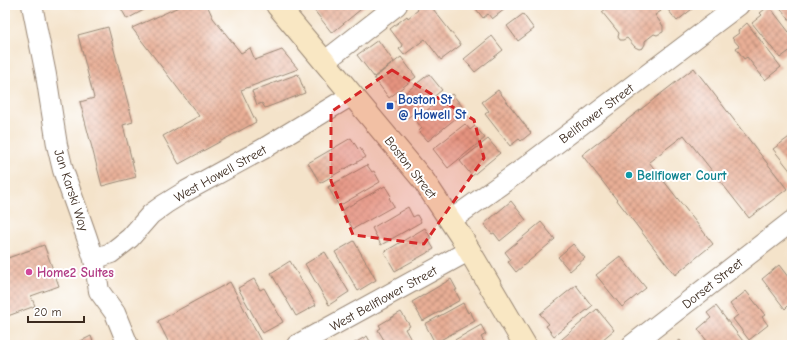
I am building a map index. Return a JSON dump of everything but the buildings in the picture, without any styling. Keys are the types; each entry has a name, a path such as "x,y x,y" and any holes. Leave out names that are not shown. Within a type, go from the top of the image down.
{"main road":[{"name":"Boston Street","path":"277,5 424,181 470,250 525,345"}],"street":[{"name":"Jan Karski Way","path":"32,5 46,75 56,145 63,170 94,259 99,291 115,313 128,345"},
{"path":"324,62 397,5"},
{"name":"Bellflower Street","path":"451,220 520,171 739,5"},
{"name":"West Howell Street","path":"94,259 111,253 130,238 152,214 165,204 263,149 352,95"},
{"name":"Dorset Street","path":"632,345 792,221"},
{"name":"West Bellflower Street","path":"297,345 470,250"}],"highlighted area":[{"path":"392,70 474,120 484,158 424,244 353,235 331,181 331,112"}],"place":[{"name":"Boston St @ Howell St","path":"390,106"},
{"name":"Bellflower Court","path":"629,175"},
{"name":"Home2 Suites","path":"29,272"}]}
